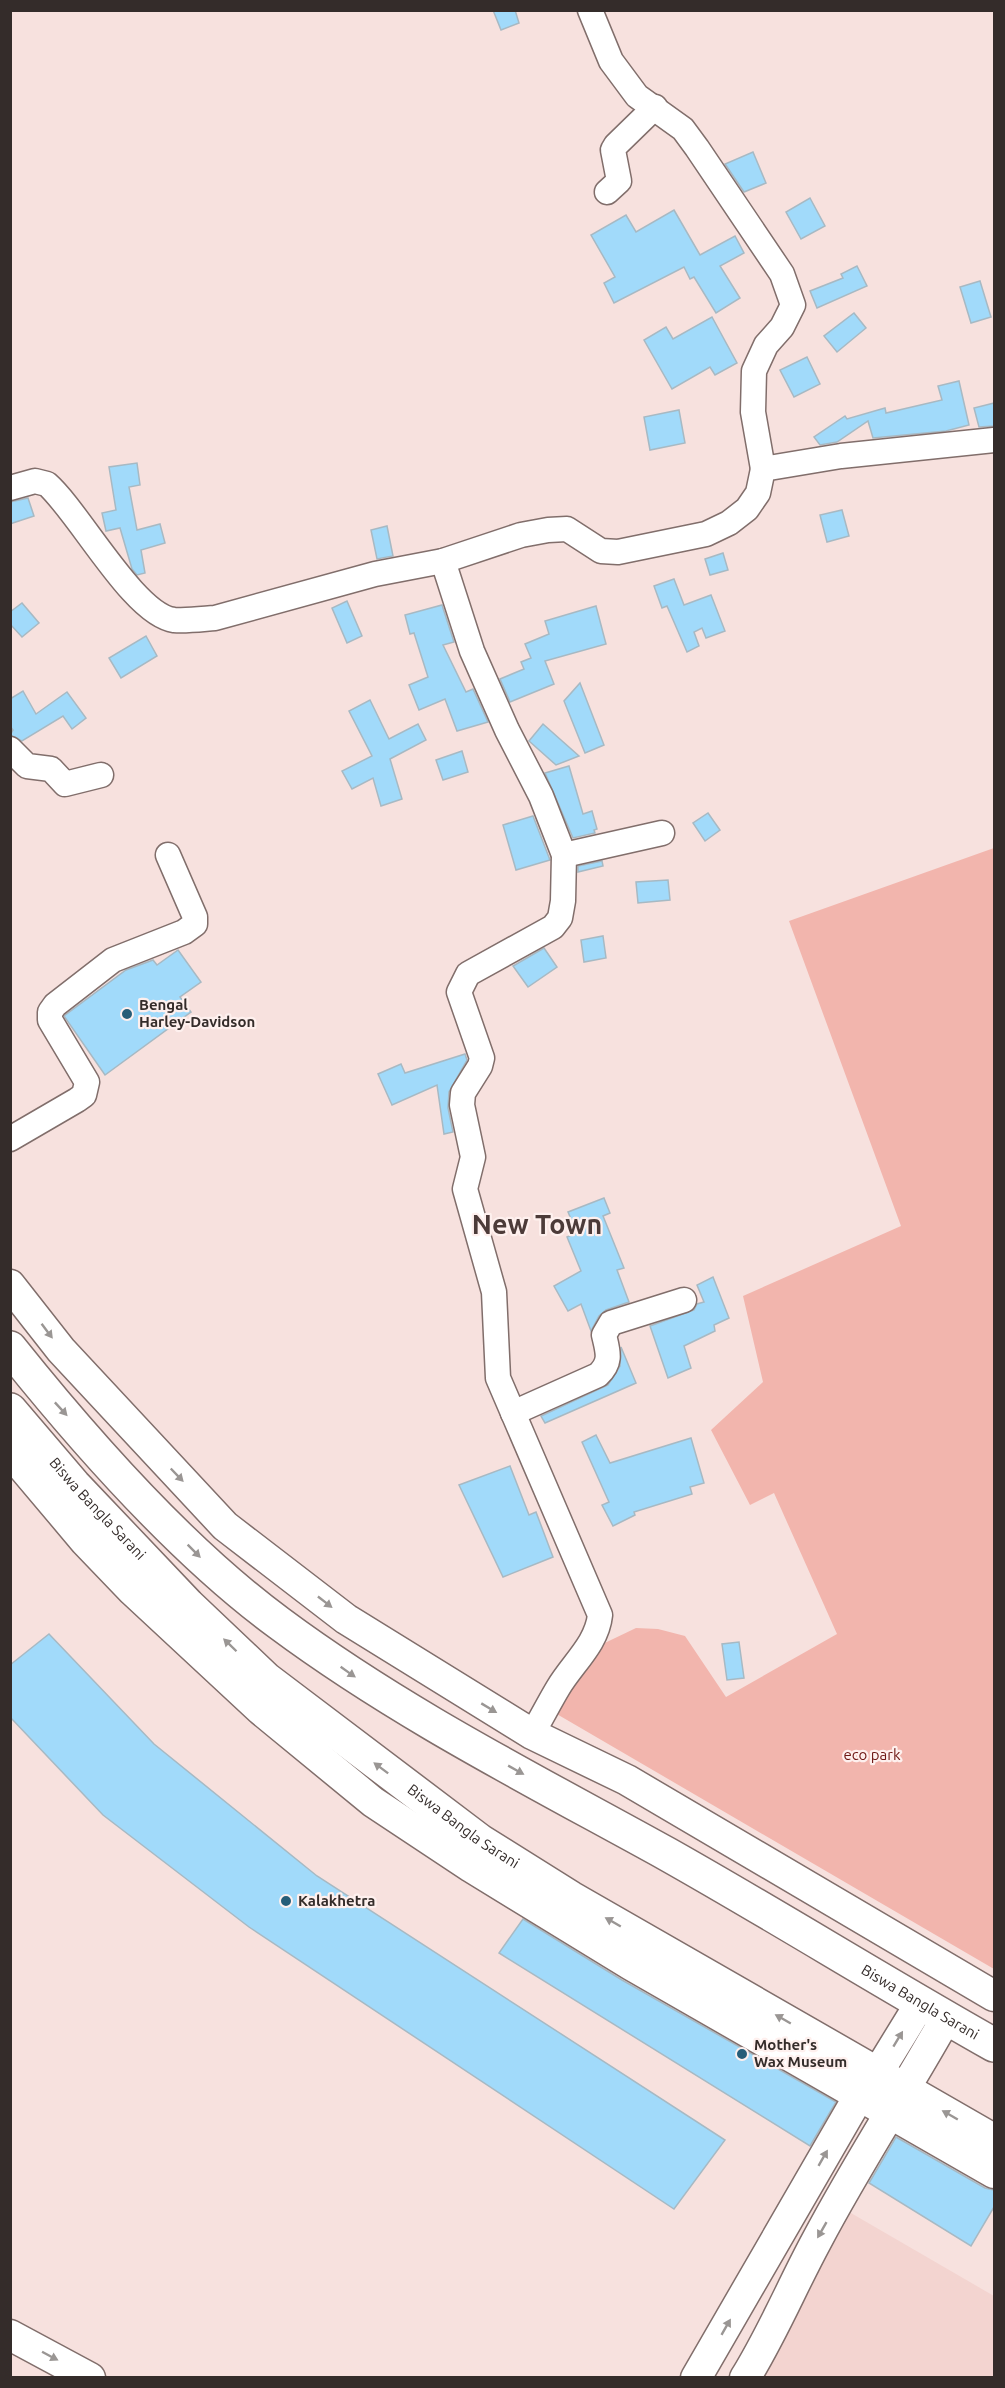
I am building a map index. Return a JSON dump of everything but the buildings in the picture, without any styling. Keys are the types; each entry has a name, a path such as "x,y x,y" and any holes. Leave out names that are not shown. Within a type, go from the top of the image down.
{"main road":[{"name":"Biswa Bangla Sarani","path":"10,1348 50,1397 149,1505 201,1558 276,1621 368,1686 670,1856 994,2045"},
{"name":"Biswa Bangla Sarani","path":"10,1410 74,1485 188,1605 266,1679 344,1740 480,1841 868,2085 897,2102 994,2141"}],"street":[{"path":"10,488 35,481 47,484 147,605 172,620 215,618 375,574 443,561 521,535 548,530 567,530 600,550 618,552 706,534 729,523 747,509 758,493 762,469 753,412 754,371 766,345 782,327 794,305 782,274 749,222 683,129 637,96 611,61 590,10"},
{"path":"607,192 619,181 613,150 655,107"},
{"path":"762,469 842,456 994,440"},
{"path":"443,561 472,651 507,730 541,796 564,855 564,891 560,918 553,927 468,974 459,987 482,1058 475,1075 463,1093 462,1105 473,1157 465,1189 494,1292 498,1378 600,1614 598,1626 589,1644 558,1687 532,1734"},
{"path":"10,749 27,766 51,769 65,784 101,775"},
{"path":"564,855 662,833"},
{"path":"10,1139 77,1100 87,1089 87,1082 50,1020 50,1012 55,1005 113,960 184,932 195,924 195,917 168,855"},
{"path":"10,1285 61,1350 225,1526 346,1619 532,1734 627,1780 994,1996"},
{"path":"513,1413 598,1375 609,1360 604,1335 611,1323 684,1300"},
{"path":"10,1452 85,1541 133,1591 261,1710 373,1802 471,1867 611,1953 868,2085"},
{"path":"696,2378 868,2085 933,2011"},
{"path":"745,2378 768,2341 816,2241 897,2102 933,2011"},
{"path":"897,2102 994,2174"},
{"path":"10,2335 90,2378"}],"shaded area":[{"path":"844,2209 994,2296 994,2377 747,2378"}],"green space":[{"name":"eco park","path":"994,848 994,1969 555,1713 588,1651 636,1628 658,1629 685,1636 726,1697 837,1634 774,1493 750,1505 711,1430 763,1382 743,1296 901,1226 789,921"}],"place":[{"name":"Bengal Harley-Davidson","path":"127,1014"},
{"name":"Kalakhetra","path":"286,1901"},
{"name":"Mother's Wax Museum","path":"742,2054"}],"district":[{"name":"New Town","path":"537,1225"}]}
